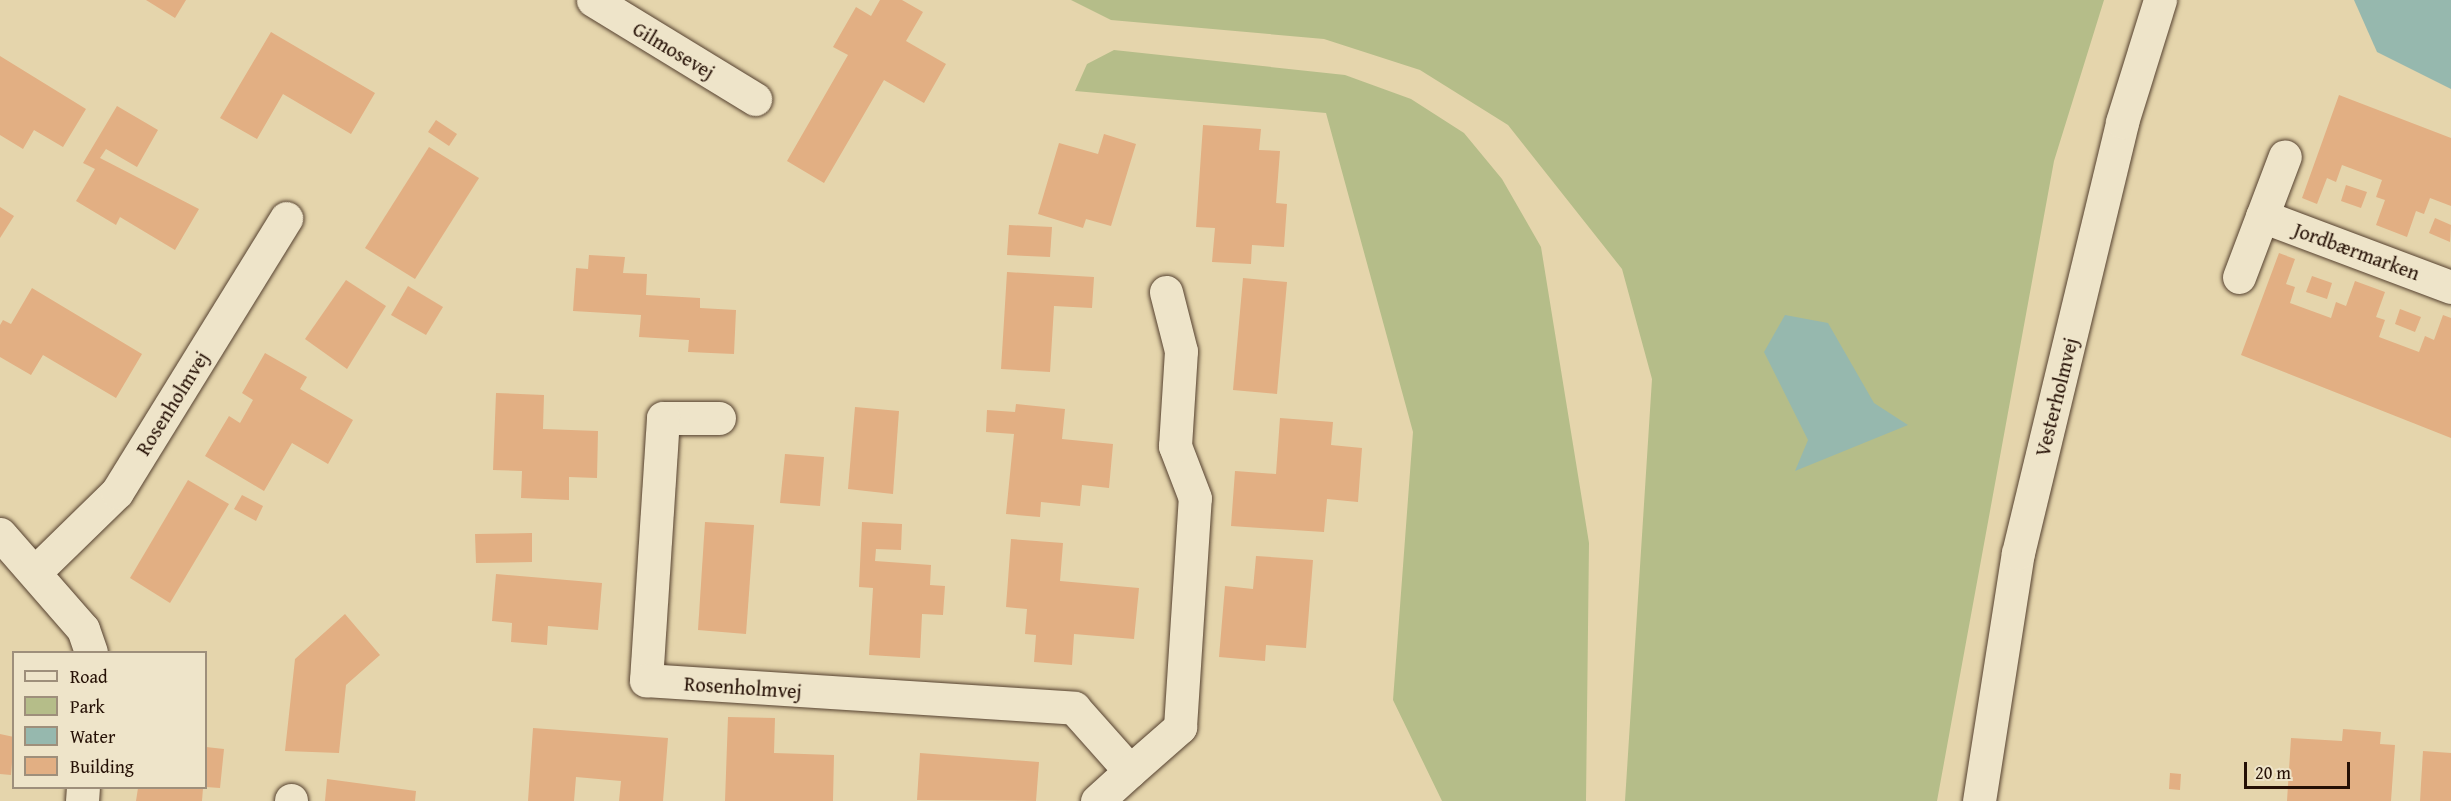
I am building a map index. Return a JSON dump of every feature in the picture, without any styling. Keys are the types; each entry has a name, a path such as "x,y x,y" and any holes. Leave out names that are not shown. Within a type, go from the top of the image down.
{"street":[{"name":"Gilmosevej","path":"593,0 755,99"},
{"name":"Vesterholmvej","path":"1979,801 2018,554 2122,122 2160,0"},
{"path":"2239,277 2285,156"},
{"name":"Jordbærmarken","path":"2262,216 2451,287"},
{"name":"Rosenholmvej","path":"36,571 117,492 286,218"},
{"path":"1097,801 1180,727 1195,498 1175,446 1181,351 1166,292"},
{"name":"Rosenholmvej","path":"719,418 663,418 646,680 1074,708 1130,771"},
{"path":"0,534 36,571 83,629 91,651"}],"green space":[{"path":"1071,0 2104,0 2054,161 1937,801 1625,801 1652,379 1622,269 1508,125 1420,70 1324,39 1111,20"},
{"path":"1114,50 1345,75 1411,99 1464,133 1502,179 1541,247 1589,543 1586,801 1442,801 1393,700 1413,432 1326,113 1075,91 1087,64"}],"water":[{"path":"2354,0 2451,0 2451,89 2377,52"},
{"path":"1785,315 1828,323 1874,403 1908,425 1795,471 1808,440 1764,352"}],"building":[{"path":"146,0 186,0 175,18"},
{"path":"880,0 902,0 923,12 906,41 946,64 924,103 884,80 824,183 787,161 848,55 833,47 856,7 871,16"},
{"path":"271,32 375,93 351,134 283,94 257,139 220,118"},
{"path":"0,56 86,109 63,147 34,130 23,149 0,135"},
{"path":"2339,95 2451,138 2451,206 2430,198 2424,214 2416,211 2407,237 2376,225 2385,200 2376,197 2382,180 2342,165 2336,182 2327,178 2317,204 2302,198"},
{"path":"117,106 158,130 137,167 106,149 100,158 199,209 175,250 120,217 116,225 76,201 95,169 83,163"},
{"path":"436,120 457,134 449,146 428,132"},
{"path":"1203,125 1261,129 1259,150 1280,151 1276,203 1287,204 1284,247 1252,245 1251,264 1212,262 1215,228 1196,227"},
{"path":"1104,134 1136,144 1111,226 1086,219 1083,228 1038,214 1059,143 1098,154"},
{"path":"429,147 479,178 415,279 365,248"},
{"path":"2346,185 2367,192 2361,208 2341,201"},
{"path":"0,207 14,216 0,238"},
{"path":"2435,218 2451,225 2450,242 2429,233"},
{"path":"1009,225 1052,227 1050,257 1007,255"},
{"path":"2279,253 2295,259 2286,284 2295,287 2290,303 2331,318 2336,302 2346,306 2355,281 2385,292 2376,317 2385,320 2379,337 2419,352 2425,336 2434,340 2443,315 2451,318 2451,438 2241,355"},
{"path":"589,255 625,257 623,273 647,274 646,295 700,298 700,308 736,310 734,354 688,352 689,340 639,337 641,315 573,311 576,268 588,269"},
{"path":"1007,272 1094,277 1092,308 1054,306 1050,372 1001,369"},
{"path":"2312,276 2332,283 2327,299 2306,292"},
{"path":"1243,278 1287,282 1277,394 1233,390"},
{"path":"346,280 386,306 347,369 305,339"},
{"path":"408,286 443,307 426,335 391,315"},
{"path":"32,288 142,354 116,398 43,355 31,375 0,357 0,325 3,320 11,324"},
{"path":"2400,309 2421,317 2415,332 2395,324"},
{"path":"265,353 307,377 300,389 353,420 328,464 292,443 264,491 205,456 229,416 240,423 253,400 242,393"},
{"path":"496,393 544,395 543,429 598,431 597,478 569,477 569,500 521,498 522,471 493,470"},
{"path":"1016,404 1065,409 1062,439 1113,444 1109,488 1082,485 1080,506 1041,502 1040,517 1006,514 1014,434 986,432 987,410 1015,412"},
{"path":"855,407 899,411 893,494 848,489"},
{"path":"1280,418 1333,422 1331,445 1362,448 1358,502 1327,499 1324,532 1231,526 1235,471 1276,474"},
{"path":"785,454 824,457 820,506 780,503"},
{"path":"188,480 229,504 170,603 130,578"},
{"path":"242,495 263,506 256,521 234,509"},
{"path":"705,522 754,525 746,634 698,630"},
{"path":"862,522 902,524 901,550 876,549 875,561 931,565 930,585 945,586 943,615 922,614 920,658 869,655 873,588 859,587"},
{"path":"532,533 532,562 476,563 475,534"},
{"path":"1011,539 1063,543 1060,581 1139,588 1134,639 1074,634 1072,665 1034,662 1036,635 1025,634 1027,609 1006,607"},
{"path":"1256,556 1313,560 1306,648 1266,645 1265,661 1219,657 1225,586 1253,589"},
{"path":"496,574 602,583 598,630 548,626 547,645 511,642 512,623 492,621"},
{"path":"345,614 380,655 346,685 339,753 285,751 295,659"},
{"path":"728,717 775,718 774,753 834,755 833,801 725,801"},
{"path":"533,728 668,738 663,801 619,801 621,781 576,777 574,801 528,801"},
{"path":"2343,729 2381,732 2380,744 2395,745 2391,801 2287,801 2291,738 2342,741"},
{"path":"0,734 12,737 12,762 11,775 0,774"},
{"path":"207,747 224,749 220,788 207,787"},
{"path":"2423,751 2451,753 2451,801 2420,801"},
{"path":"920,753 1039,762 1036,801 917,800"},
{"path":"2170,773 2181,774 2180,790 2169,789"},
{"path":"327,779 416,791 415,801 325,801"},
{"path":"138,789 203,789 202,801 136,801"}]}
